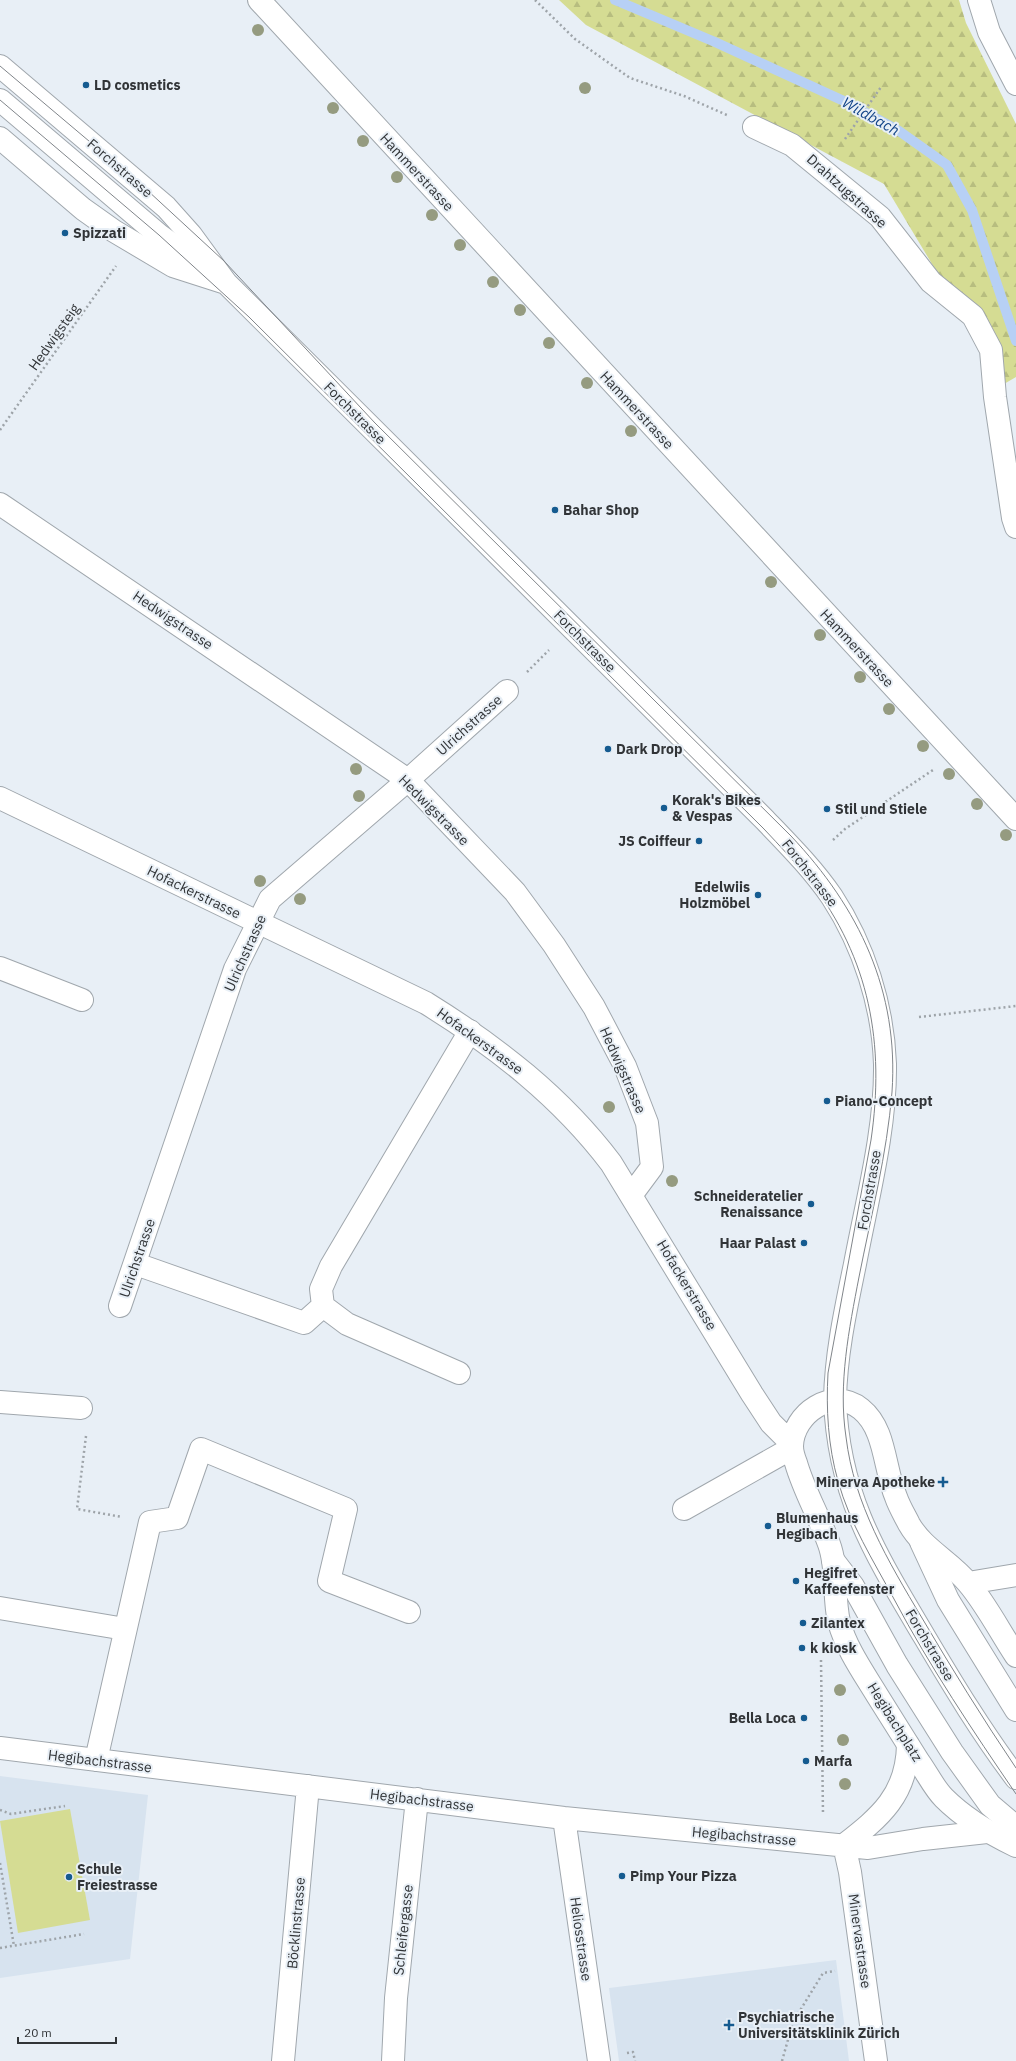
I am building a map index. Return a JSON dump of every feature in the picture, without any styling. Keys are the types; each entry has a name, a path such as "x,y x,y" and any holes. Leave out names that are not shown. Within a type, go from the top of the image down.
{"street":[{"name":"Hammerstrasse","path":"259,0 1016,819"},
{"path":"979,0 989,32 1016,84"},
{"name":"Forchstrasse","path":"0,66 166,207 191,235 226,283"},
{"name":"Forchstrasse","path":"0,100 160,235 226,283 778,834 827,890 852,932 865,963 878,1010 885,1064 884,1094 878,1136 841,1340 835,1382 837,1437 841,1461 850,1493 867,1535 949,1678 992,1745 1016,1778"},
{"name":"Drahtzugstrasse","path":"754,127 792,145 880,217 930,282 973,316 991,350 995,397 1013,518 1016,526"},
{"name":"Forchstrasse","path":"0,138 83,209 114,231 173,266 226,283"},
{"name":"Hedwigstrasse","path":"0,504 408,780 515,892 554,946 594,1007 625,1066 647,1123 652,1166 632,1194"},
{"name":"Ulrichstrasse","path":"120,1306 136,1264 235,969 270,899 408,780 507,691"},
{"name":"Hofackerstrasse","path":"1,800 419,1000 470,1031 549,1093 589,1134 632,1194 752,1394 771,1423 792,1446"},
{"path":"0,968 82,1000"},
{"path":"459,1372 347,1324 323,1306 321,1289 331,1266 470,1031"},
{"path":"136,1264 304,1323 323,1306"},
{"path":"684,1509 792,1446 797,1427 811,1410 822,1403 835,1399 849,1402 861,1409 871,1420 878,1434 895,1496 910,1526 921,1542 948,1600 1016,1710"},
{"path":"0,1402 81,1408"},
{"name":"Hegibachplatz","path":"792,1446 810,1502 830,1545 833,1560 839,1622 847,1642 908,1745 942,1796 961,1814 987,1832 1016,1846"},
{"path":"96,1760 150,1522 177,1518 201,1449 346,1509 329,1581 409,1612"},
{"path":"921,1542 949,1564 968,1583 1016,1656"},
{"name":"Hegibachplatz","path":"833,1560 853,1586 897,1664 952,1752 990,1805 1016,1827"},
{"path":"968,1583 1016,1575"},
{"path":"0,1608 125,1629"},
{"path":"844,1845 872,1824 893,1800 905,1774 908,1745"},
{"name":"Hegibachstrasse","path":"0,1748 564,1818 868,1848 923,1839 987,1832"},
{"name":"Böcklinstrasse","path":"283,2061 308,1786"},
{"name":"Schleifergasse","path":"393,2061 396,1998 417,1799"},
{"name":"Heliosstrasse","path":"564,1818 599,2061"},
{"name":"Minervastrasse","path":"844,1845 850,1872 876,2061"}],"path":[{"path":"535,0 575,39 630,78 684,96 754,127"},
{"path":"846,139 881,87"},
{"name":"Hedwigsteig","path":"0,430 120,261"},
{"path":"833,840 845,829 931,771"},
{"path":"919,1018 1016,1006"},
{"path":"81,1408 87,1431 77,1509 150,1522"},
{"path":"821,1660 823,1814"},
{"path":"0,1810 11,1814 65,1806"},
{"path":"0,1863 14,1946"},
{"path":"0,1948 84,1934"},
{"path":"782,2061 793,2022 823,1973 837,1971"}],"shaded area":[{"name":"Schule Freiestrasse","path":"0,1776 148,1795 130,1959 0,1978"},
{"name":"Psychiatrische Universitätsklinik Zürich","path":"836,1960 849,2061 619,2061 609,1988"}],"green space":[{"path":"559,0 959,0 966,23 1016,124 1016,377 1004,384 884,184 586,25"},
{"path":"70,1809 90,1920 18,1933 0,1821"}],"waterway":[{"name":"Wildbach","path":"615,0 715,42 846,102 899,131 947,165 972,210 1016,341"}],"tram line":[{"path":"0,66 147,190 224,261 375,423 791,836 836,892 855,922 870,953 881,986 889,1020 892,1055 892,1092 890,1115 878,1185 848,1337 843,1397 846,1437 850,1462 856,1486 874,1531 885,1553 909,1597 1016,1768"},
{"path":"0,100 159,235 249,317 764,829 805,874 830,911 847,941 859,972 868,1004 874,1036 876,1070 875,1105 871,1140 828,1373 828,1427 832,1454 843,1497 855,1527 870,1556 922,1649 952,1698 1016,1794"}],"place":[{"name":"LD cosmetics","path":"86,85"},
{"name":"Spizzati","path":"65,233"},
{"name":"Bahar Shop","path":"555,510"},
{"name":"Dark Drop","path":"608,749"},
{"name":"Korak's Bikes & Vespas","path":"664,808"},
{"name":"Stil und Stiele","path":"827,809"},
{"name":"JS Coiffeur","path":"699,841"},
{"name":"Edelwiis Holzmöbel","path":"758,895"},
{"name":"Piano-Concept","path":"827,1101"},
{"name":"Schneideratelier Renaissance","path":"811,1204"},
{"name":"Haar Palast","path":"804,1243"},
{"name":"Minerva Apotheke","path":"943,1482"},
{"name":"Blumenhaus Hegibach","path":"768,1526"},
{"name":"Hegifret Kaffeefenster","path":"796,1581"},
{"name":"Zilantex","path":"803,1623"},
{"name":"k kiosk","path":"802,1648"},
{"name":"Bella Loca","path":"804,1718"},
{"name":"Marfa","path":"806,1761"},
{"name":"Pimp Your Pizza","path":"622,1876"},
{"name":"Schule Freiestrasse","path":"69,1877"},
{"name":"Psychiatrische Universitätsklinik Zürich","path":"729,2025"}]}
